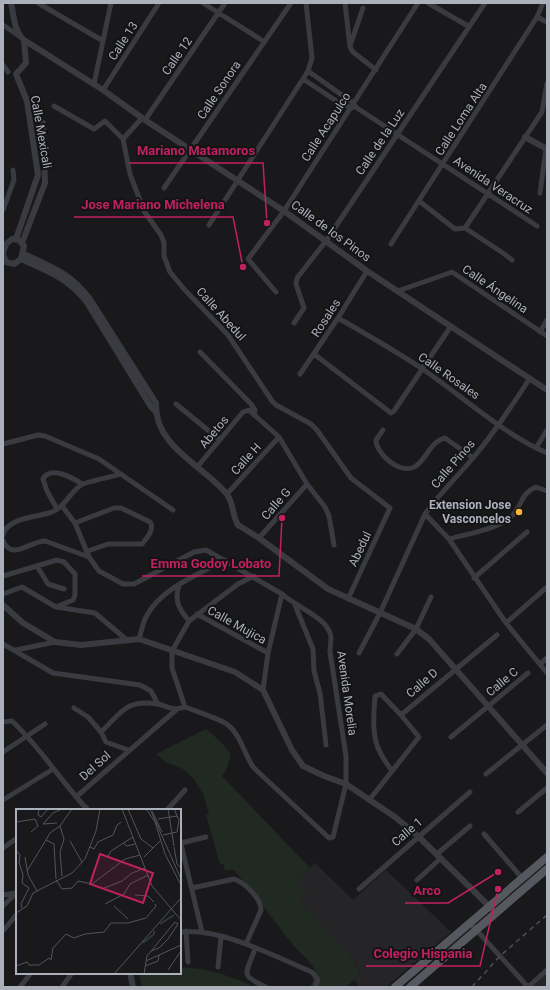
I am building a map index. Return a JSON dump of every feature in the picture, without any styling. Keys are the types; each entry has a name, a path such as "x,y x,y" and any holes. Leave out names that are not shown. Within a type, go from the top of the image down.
{"main road":[{"path":"395,987 547,857"},
{"path":"410,987 547,869"}],"street":[{"path":"12,3 19,36"},
{"path":"38,3 103,41"},
{"name":"Calle 13","path":"103,90 159,3"},
{"path":"203,3 263,41"},
{"name":"Calle 12","path":"143,119 225,3"},
{"name":"Calle Sonora","path":"164,188 263,41 291,3"},
{"path":"209,224 308,72 312,58 306,3"},
{"path":"345,3 350,47 353,52 376,70"},
{"name":"Calle Acapulco","path":"276,292 248,259 284,211 418,3"},
{"path":"428,3 468,26"},
{"name":"Calle de la Luz","path":"294,322 304,308 296,284 297,278 326,241 468,26 485,3"},
{"name":"Calle Loma Alta","path":"391,244 444,164 537,17 544,3"},
{"path":"94,84 110,4"},
{"path":"350,47 364,8"},
{"path":"537,17 547,22"},
{"path":"3,25 19,36"},
{"name":"Calle de los Pinos","path":"19,36 94,84 143,119 284,211 367,270 547,390"},
{"path":"3,64 5,73 16,74 26,63 24,40"},
{"name":"Avenida Veracruz","path":"308,72 397,135 444,164 537,226"},
{"name":"Calle Mexicali","path":"16,74 27,101 38,175 16,239"},
{"path":"303,79 349,108 358,108"},
{"path":"465,228 542,112 547,83"},
{"path":"54,106 94,129 105,121 122,139 143,119"},
{"name":"Calle Mexicali","path":"22,243 46,177 42,123"},
{"path":"525,137 547,149 540,193"},
{"name":"Calle Abedul","path":"122,139 130,174 144,211 161,235 164,243 164,256 170,272 184,289 228,335 272,401 317,430 352,478 390,508"},
{"path":"3,210 14,180 13,170"},
{"path":"419,200 455,229 465,228 512,260"},
{"path":"16,239 22,243 24,246 23,256 14,264 6,262 4,249 9,241 16,239"},
{"path":"23,256 78,283 150,407 156,411 162,431 168,441 198,466 227,494 238,525 260,538 328,589 380,614 416,629 430,639 547,773"},
{"name":"Rosales","path":"300,374 338,318 367,270"},
{"name":"Calle Ángelina","path":"398,291 452,272 547,336"},
{"name":"Calle Rosales","path":"338,318 421,368 499,424 536,448 547,453"},
{"path":"540,332 547,320"},
{"path":"314,354 391,413 394,411 421,368 451,326"},
{"path":"200,352 251,404 255,410 254,415 279,437 307,484 325,507 329,516 334,545"},
{"name":"Calle Pinos","path":"359,653 380,614 425,514 435,500 473,458 499,424 530,378"},
{"path":"176,404 220,440"},
{"name":"Abetos","path":"198,466 246,410 254,415"},
{"path":"382,430 376,440 377,448 400,469 405,470 416,465 440,439 445,438 473,458"},
{"path":"536,448 547,430"},
{"path":"3,444 38,435 45,436 99,459 174,510"},
{"name":"Calle H","path":"227,494 279,437"},
{"name":"Avenida Morelia","path":"82,484 70,477 52,473 44,476 43,479 46,491 75,523 88,550 89,557 99,572 128,585 134,584 194,552 206,550 254,576 282,594 295,605 321,620 327,626 331,636 330,652 346,756 346,784 333,837 329,838 254,768 248,760 235,733 228,724 185,707"},
{"path":"3,535 7,528 18,520 51,513 60,507 82,484 121,474"},
{"name":"Calle G","path":"260,538 307,484"},
{"path":"449,538 501,524 513,515 527,491 536,487 547,491"},
{"path":"75,523 114,508 121,508 150,522 152,525 152,529 142,544 108,544 88,550"},
{"name":"Abedul","path":"348,599 390,508"},
{"path":"425,514 449,538 474,578 506,622 547,673"},
{"path":"474,578 527,532"},
{"path":"3,540 8,547 13,550 19,550 37,541 45,541 89,557"},
{"path":"3,576 57,560 64,562 75,574 75,595 73,600 56,607"},
{"path":"138,639 147,616 159,600 179,585 225,560"},
{"path":"37,566 48,584 64,589"},
{"path":"185,707 172,668 172,651 189,622 197,614 238,584 254,576"},
{"path":"179,585 176,602 189,622"},
{"path":"3,594 22,587 56,607 95,613 128,641"},
{"path":"506,622 547,587"},
{"path":"263,690 268,653 282,594"},
{"path":"397,654 416,629 431,597"},
{"path":"3,605 23,623 55,642"},
{"path":"295,605 313,649 314,671 320,692 326,745"},
{"name":"Calle Mujica","path":"197,614 268,653"},
{"name":"Calle D","path":"401,715 456,667 497,635"},
{"path":"16,650 55,642 81,645 138,639 235,672 263,690 299,762 307,768 346,784 370,799 418,836 496,913"},
{"path":"3,644 16,650 53,673 140,685 151,691 158,704"},
{"path":"540,664 547,658"},
{"name":"Calle C","path":"451,737 489,707 528,673"},
{"path":"370,799 420,737 381,694 375,696 373,717 376,744 379,752 392,770"},
{"name":"Del Sol","path":"128,750 106,742 101,732 129,705 136,702 158,704 176,710"},
{"name":"Del Sol","path":"76,797 128,750 176,710 185,707"},
{"path":"74,708 88,717 101,732"},
{"path":"3,722 12,721 28,736 85,809"},
{"path":"3,752 45,724"},
{"path":"486,774 547,725"},
{"path":"3,800 53,769"},
{"path":"518,812 547,788"},
{"path":"170,809 185,790"},
{"name":"Calle 1","path":"359,889 470,792"},
{"path":"417,880 470,826"},
{"path":"484,834 522,878"},
{"path":"181,842 206,837"},
{"path":"3,848 16,839"},
{"path":"181,846 202,932"},
{"path":"192,888 234,879 261,904 261,910 246,944"},
{"path":"3,896 16,892"},
{"path":"3,906 16,892"},
{"path":"3,932 16,915"},
{"path":"470,923 528,987 547,970"},
{"path":"188,962 183,932 202,932 246,944 312,972 318,980 315,987"},
{"path":"218,967 221,937"},
{"path":"255,949 247,972 247,977 250,980 266,987"},
{"path":"20,987 30,974"},
{"path":"62,987 71,974"},
{"path":"130,974 133,987"}],"shaded area":[{"path":"206,729 220,741 231,754 226,770 222,776 310,868 296,881 307,891 299,900 353,959 360,975 346,987 310,987 316,973 312,965 293,945 234,870 225,870 223,864 220,864 206,815 209,814 204,796 194,779 183,769 166,762 156,754"},
{"path":"315,863 353,900 386,870 451,932 386,987 360,987 354,980 360,975 353,959 299,900 296,881"},
{"path":"181,967 202,969 219,973 255,987 142,987 139,974 181,974"},
{"path":"547,973 547,987 532,987"}],"railway":[{"path":"472,987 500,956 547,915"}],"place":[{"name":"Mariano Matamoros","path":"267,223"},
{"name":"Jose Mariano Michelena","path":"243,267"},
{"name":"Extension Jose Vasconcelos","path":"519,512"},
{"name":"Emma Godoy Lobato","path":"282,518"},
{"name":"Arco","path":"498,872"},
{"name":"Colegio Hispania","path":"498,889"}]}
